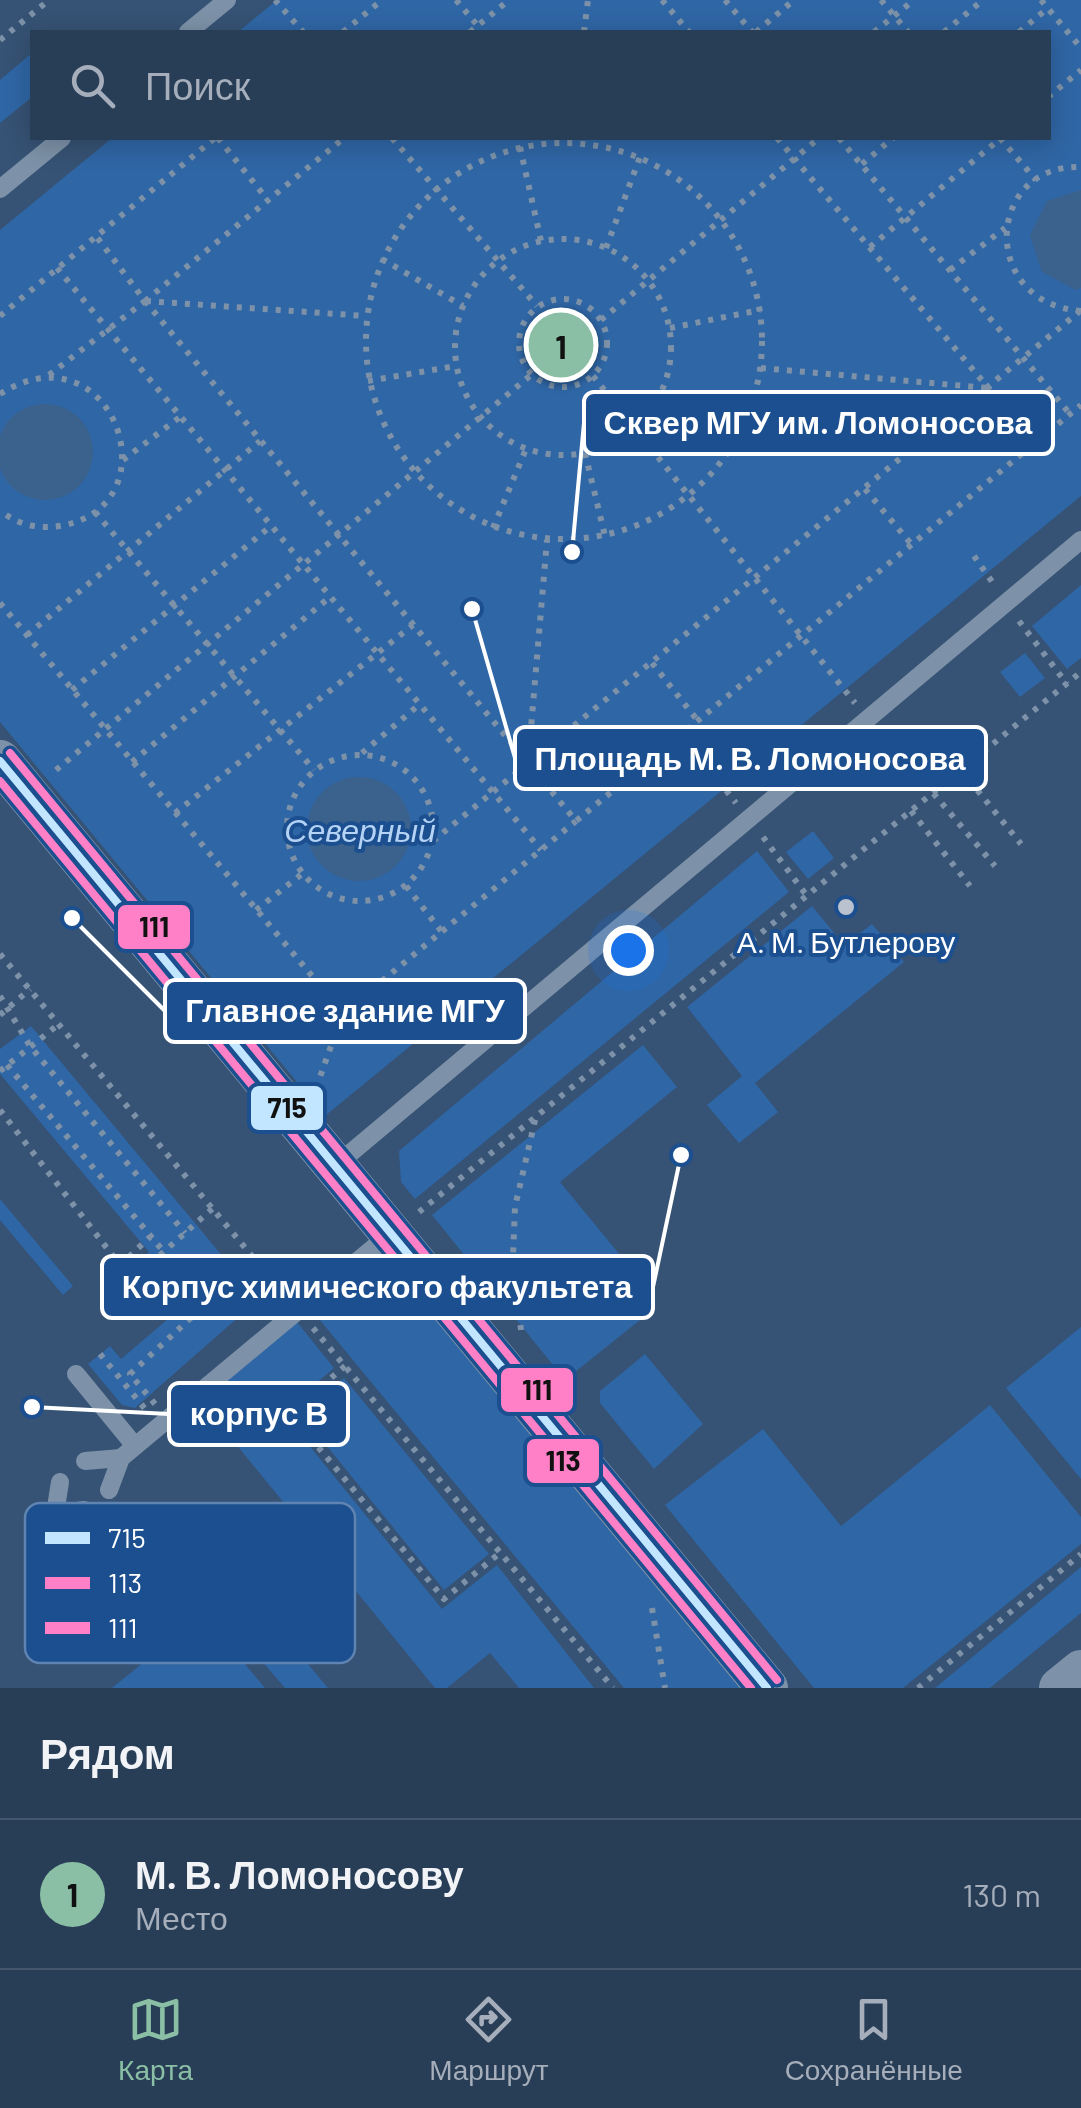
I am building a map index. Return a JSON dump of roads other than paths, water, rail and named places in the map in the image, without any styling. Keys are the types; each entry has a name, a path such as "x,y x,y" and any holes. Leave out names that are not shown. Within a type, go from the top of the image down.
{"street":[{"path":"0,761 335,1166 405,1223 767,1688"},
{"path":"1060,1688 1081,1671"}],"lane":[{"path":"190,30 227,0"},
{"path":"0,189 60,140"},
{"path":"335,1166 1081,540"},
{"path":"109,1490 128,1452 405,1223"},
{"path":"76,1374 128,1452"},
{"path":"86,1461 128,1452"},
{"path":"56,1503 60,1482"}],"water":[{"path":"1081,190 1081,288 1076,290 1042,272 1030,235 1047,201"},
{"path":"36,405 54,405 72,412 85,425 92,443 92,461 85,479 72,492 54,499 36,499 18,492 5,479 -1,464 -1,440 5,425 18,412"},
{"name":"Северный","path":"359,777 379,781 396,792 407,809 411,829 407,849 396,866 379,877 359,881 339,877 322,866 311,849 307,829 311,809 322,792 339,781"}],"place":[{"name":"М. В. Ломоносову","path":"561,345"},
{"name":"Сквер МГУ им. Ломоносова","path":"572,552"},
{"name":"Площадь М. В. Ломоносова","path":"472,609"},
{"name":"А. М. Бутлерову","path":"846,907"},
{"name":"Главное здание МГУ","path":"72,918"},
{"name":"Корпус химического факультета","path":"681,1155"},
{"name":"корпус В","path":"32,1407"}]}
